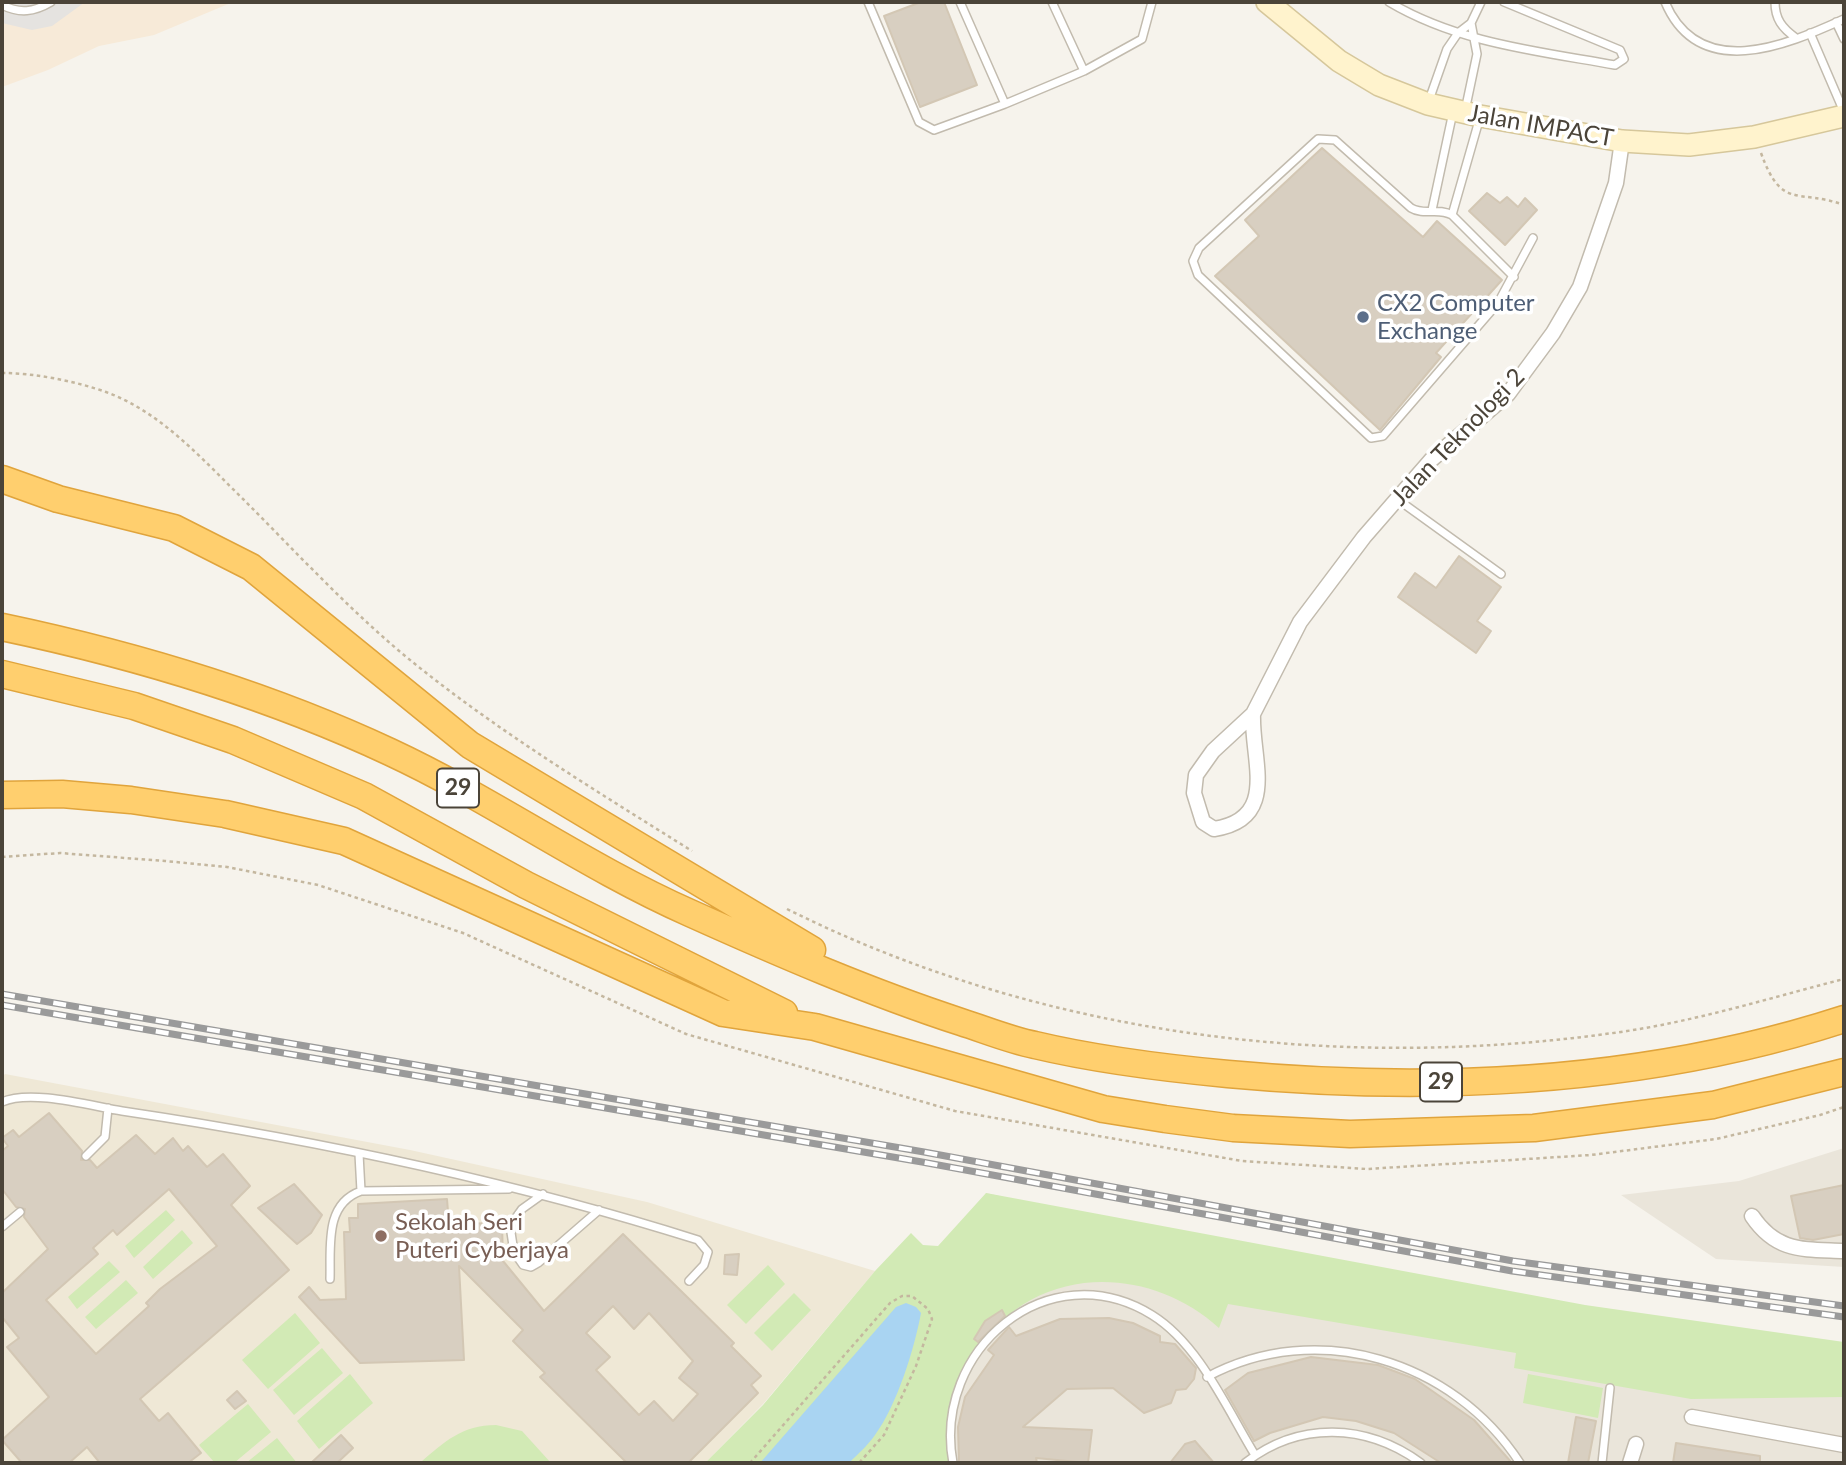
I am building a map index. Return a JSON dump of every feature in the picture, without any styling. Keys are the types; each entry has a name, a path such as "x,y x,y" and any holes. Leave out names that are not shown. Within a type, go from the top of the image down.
{"highway":[{"path":"2,479 58,499 174,528 251,567 470,745 894,1000"},
{"path":"2,498 58,499"},
{"name":"29","path":"2,627 229,686 389,752 687,912 894,1000 1033,1045 1123,1061 1276,1078 1389,1082 1493,1081 1621,1068 1742,1047 1844,1018"},
{"name":"29","path":"2,674 134,706 233,740 364,796 550,897 717,982 815,1027 1103,1110 1270,1130 1350,1134 1534,1128 1713,1105 1844,1072"},
{"path":"2,795 62,794 191,809 344,841 723,1013 815,1027"},
{"path":"2,807 62,794"}],"street":[{"name":"Jalan IMPACT","path":"1266,2 1339,61 1379,85 1428,104 1466,113 1622,141 1689,145 1755,137 1844,114"},
{"name":"Jalan Teknologi 2","path":"1253,713 1258,773 1256,803 1240,821 1214,829 1203,822 1197,810 1194,793 1196,775 1213,751 1253,713 1300,622 1396,499 1431,460 1508,394 1553,333 1580,287 1616,183 1622,141"},
{"path":"1752,1216 1762,1231 1792,1248 1844,1251"},
{"path":"1692,1418 1844,1445"},
{"path":"1630,1463 1636,1444"}],"lane":[{"path":"2,5 25,11 38,9 51,2"},
{"path":"868,2 919,122 934,130 1084,71 1142,39 1152,2"},
{"path":"960,2 1005,104"},
{"path":"1052,2 1084,71"},
{"path":"1389,2 1476,39 1615,65 1624,59 1620,50 1504,2"},
{"path":"1428,104 1447,49 1458,33 1471,23 1481,2"},
{"path":"1665,2 1671,16 1693,38 1719,51 1747,51 1796,38 1840,20 1844,39"},
{"path":"1775,2 1775,14 1780,24 1796,38"},
{"path":"1452,215 1477,54 1471,23"},
{"path":"1810,33 1844,114"},
{"path":"1432,211 1466,113"},
{"path":"1514,277 1452,215 1411,208 1335,139 1318,139 1194,253 1194,269 1371,438 1377,439 1383,436 1490,314 1514,277 1533,238"},
{"path":"1396,499 1501,574"},
{"path":"2,1102 34,1097 107,1108 359,1154 524,1189 698,1240 708,1252 706,1259 689,1281"},
{"path":"86,1156 105,1137 107,1108"},
{"path":"359,1154 361,1191"},
{"path":"330,1279 333,1218 346,1198 361,1191 524,1189"},
{"path":"543,1194 523,1209 510,1226 513,1252 523,1265 531,1267 538,1264 598,1210"},
{"path":"2,1227 20,1212"},
{"path":"953,1463 953,1407 971,1359 1005,1322 1042,1303 1084,1296 1135,1306 1178,1334 1255,1455"},
{"path":"1207,1377 1254,1357 1298,1350 1343,1351 1387,1361 1429,1378 1466,1404 1499,1435 1520,1463"},
{"path":"1602,1463 1610,1388"},
{"path":"1245,1463 1286,1439 1339,1431 1375,1437 1421,1463"}],"path":[{"path":"1755,137 1773,183 1787,195 1844,205"},
{"path":"2,373 62,381 107,392 144,412 186,442 308,564 414,663 547,760 692,851"},
{"path":"784,907 852,941 971,983 1104,1017 1196,1036 1286,1044 1410,1049 1515,1045 1630,1031 1844,979"},
{"path":"750,1463 890,1303 902,1296 912,1296 928,1309 932,1319 916,1366 884,1435 859,1463"}],"shaded area":[{"path":"2,2 233,2 154,35 99,46 48,70 2,87"},
{"path":"2,2 85,2 52,26 32,30 2,23"},
{"name":"Sekolah Seri Puteri Cyberjaya","path":"5,1074 410,1150 647,1202 875,1271 764,1403 705,1463 2,1463 2,1077"},
{"path":"1844,1148 1844,1267 1716,1259 1621,1195 1739,1181"},
{"path":"986,1193 1299,1262 1844,1345 1844,1463 893,1463"}],"green space":[{"path":"986,1193 1585,1305 1844,1342 1844,1397 1691,1399 1514,1368 1516,1353 1228,1304 1219,1328 1190,1306 1158,1292 1124,1284 1090,1283 1057,1289 1026,1303 998,1325 975,1355 959,1394 952,1463 705,1463 763,1405 875,1271 911,1233 923,1245 938,1246"},
{"path":"166,1210 175,1220 134,1258 125,1246"},
{"path":"182,1230 193,1243 153,1279 143,1267"},
{"path":"109,1261 120,1272 77,1309 68,1297"},
{"path":"768,1265 785,1284 746,1324 727,1305"},
{"path":"126,1280 138,1293 96,1329 85,1317"},
{"path":"794,1293 811,1310 772,1351 754,1333"},
{"path":"295,1313 320,1343 268,1389 242,1360"},
{"path":"322,1348 343,1373 294,1415 273,1390"},
{"path":"350,1374 373,1403 319,1449 297,1421"},
{"path":"1528,1374 1603,1388 1598,1418 1523,1403"},
{"path":"248,1404 271,1432 234,1463 215,1463 199,1445"},
{"path":"496,1425 522,1431 551,1463 420,1463 463,1431"},
{"path":"277,1438 297,1463 246,1463"}],"water":[{"path":"906,1303 916,1307 921,1313 914,1343 904,1377 890,1408 866,1446 849,1463 760,1463 896,1307"}],"building":[{"path":"921,2 944,2 977,85 920,107 884,16"},
{"name":"CX2 Computer Exchange","path":"1322,148 1423,237 1437,221 1502,280 1436,353 1441,357 1380,430 1215,276 1259,236 1245,220"},
{"path":"1487,193 1500,203 1507,197 1518,207 1525,198 1537,210 1505,245 1469,211"},
{"path":"1459,556 1501,587 1477,621 1491,631 1476,653 1398,597 1415,573 1436,588"},
{"path":"49,1113 82,1151 81,1160 90,1160 97,1168 136,1135 155,1154 173,1138 183,1151 188,1146 207,1167 223,1154 250,1186 231,1205 289,1270 140,1399 159,1421 168,1413 201,1453 188,1463 100,1463 87,1447 69,1463 22,1463 2,1440 49,1397 7,1347 19,1338 2,1317 2,1293 48,1249 24,1217 25,1209 16,1207 2,1189 2,1151 8,1146 2,1138 13,1130 19,1137","holes":["169,1189 217,1246 160,1289 146,1303 149,1306 96,1354 46,1300 98,1254 93,1248 113,1230 117,1235"]},
{"path":"294,1184 322,1215 311,1233 297,1244 258,1208"},
{"path":"1844,1185 1844,1234 1813,1240 1800,1238 1791,1196"},
{"path":"447,1199 449,1224 502,1223 503,1261 544,1311 623,1234 734,1343 731,1346 761,1376 751,1385 758,1393 688,1463 627,1463 540,1377 545,1373 513,1341 523,1330 459,1266 464,1360 360,1363 299,1297 309,1287 320,1300 346,1299 344,1232 350,1232 349,1218 358,1218 358,1204","holes":["613,1306 634,1329 649,1313 693,1361 679,1378 698,1394 673,1421 654,1401 639,1415 596,1370 610,1357 586,1333"]},
{"path":"739,1254 737,1275 724,1274 725,1255"},
{"path":"1002,1310 1005,1316 978,1342 974,1339 985,1321"},
{"path":"1109,1318 1133,1323 1160,1336 1160,1342 1175,1344 1196,1368 1194,1379 1186,1389 1176,1390 1171,1403 1144,1413 1113,1388 1067,1389 1023,1427 1092,1430 1088,1463 1036,1458 1037,1463 959,1463 958,1427 965,1397 994,1355 988,1350 1009,1327 1016,1336 1060,1319"},
{"path":"1311,1357 1378,1365 1415,1379 1474,1420 1512,1463 1441,1463 1394,1433 1356,1421 1323,1417 1270,1433 1254,1441 1225,1390 1248,1373"},
{"path":"237,1391 246,1401 235,1409 227,1400"},
{"path":"1576,1417 1596,1421 1588,1463 1568,1463"},
{"path":"341,1435 353,1448 337,1463 311,1463"},
{"path":"1195,1441 1214,1463 1170,1463 1185,1444"},
{"path":"1676,1443 1760,1456 1760,1463 1673,1463"}],"railway":[{"path":"2,994 924,1152 1513,1261 1844,1306"},
{"path":"2,1005 922,1162 1512,1271 1844,1317"}],"place":[{"name":"CX2 Computer Exchange","path":"1363,317"},
{"name":"Sekolah Seri Puteri Cyberjaya","path":"381,1236"}]}
